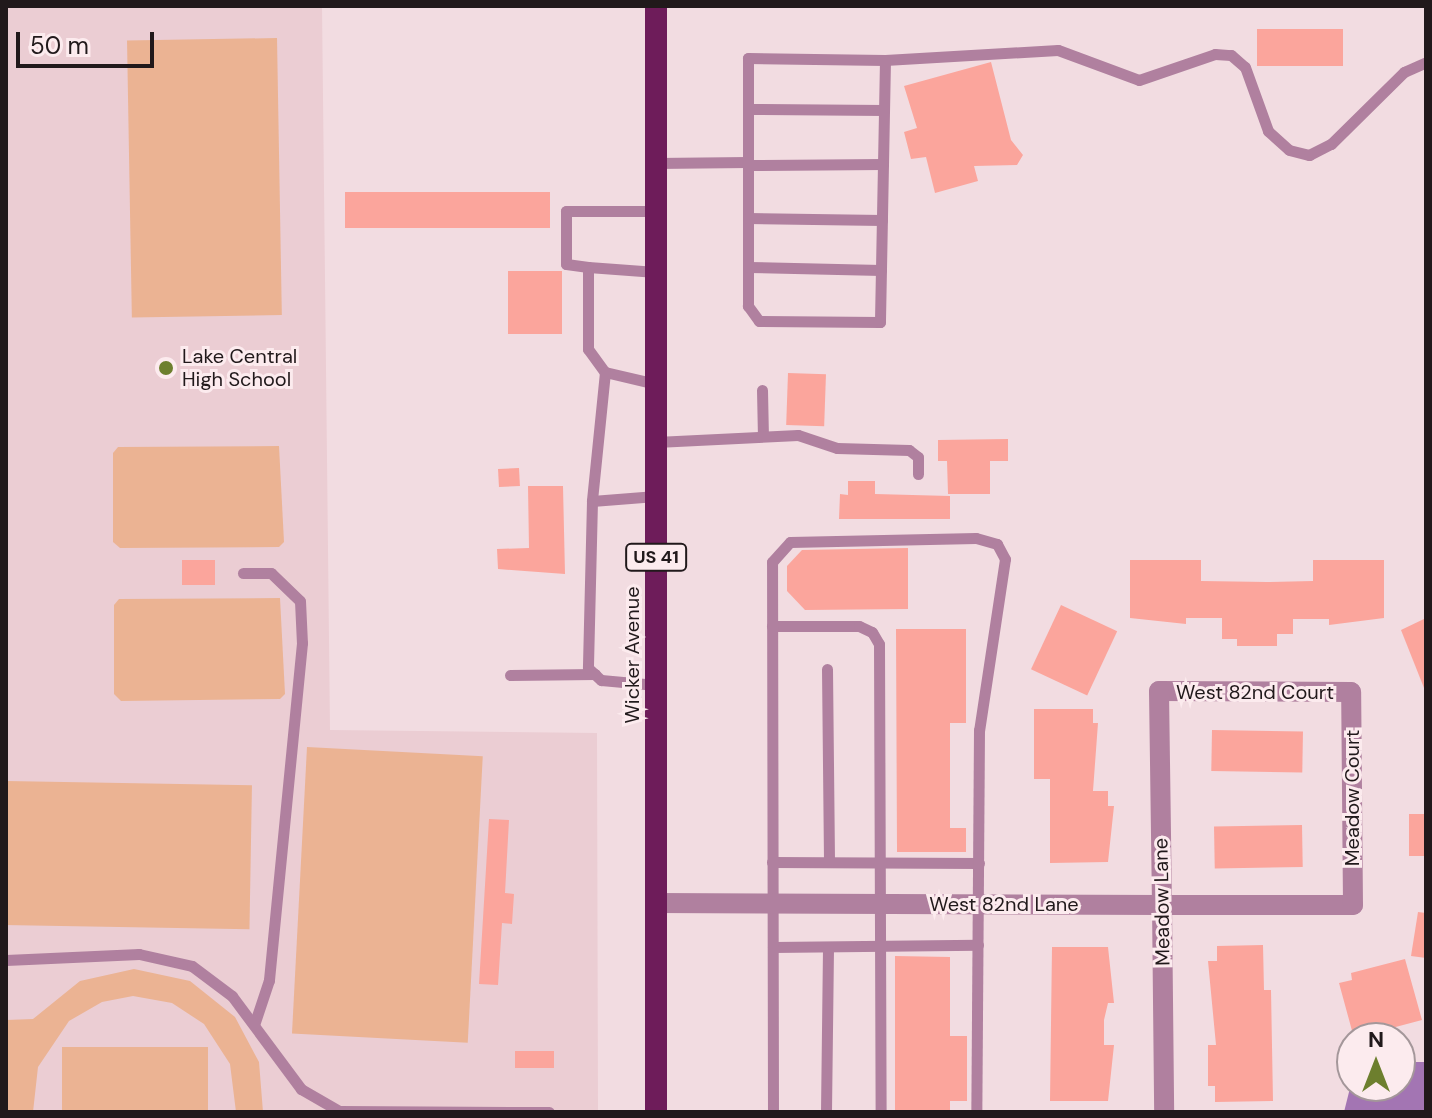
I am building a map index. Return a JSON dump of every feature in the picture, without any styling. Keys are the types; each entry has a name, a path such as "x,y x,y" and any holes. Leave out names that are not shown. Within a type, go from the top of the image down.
{"highway":[{"name":"Wicker Avenue","path":"656,6 656,1112"}],"street":[{"name":"West 82nd Court","path":"1159,691 1351,692"},
{"name":"Meadow Lane","path":"1159,691 1164,1112"},
{"name":"Meadow Court","path":"1351,692 1353,905"},
{"name":"West 82nd Lane","path":"656,903 1353,905"}],"lane":[{"path":"885,60 880,322 759,321 748,306 748,58 885,60 1058,50 1139,80 1215,54 1231,55 1245,67 1268,131 1289,150 1309,155 1331,144 1404,72 1426,62"},
{"path":"748,109 884,110"},
{"path":"656,163 883,164"},
{"path":"656,211 566,211 566,264 656,272"},
{"path":"748,218 882,220"},
{"path":"588,267 588,349 605,372 656,384"},
{"path":"748,267 881,270"},
{"path":"595,674 588,668 592,501 605,372"},
{"path":"762,390 763,436"},
{"path":"656,442 798,435 837,448 909,450 918,457 918,474"},
{"path":"592,501 656,496"},
{"path":"773,1112 772,562 790,542 976,538 997,544 1005,559 979,730 976,1112"},
{"path":"243,573 271,573 300,601 302,643 269,980 254,1025"},
{"path":"772,626 859,626 879,644 881,1112"},
{"path":"827,669 829,862"},
{"path":"510,675 595,674 656,685"},
{"path":"772,862 979,863"},
{"path":"773,947 978,945"},
{"path":"826,1112 828,947"},
{"path":"6,960 139,954 192,966 232,996 301,1089 340,1112 549,1111"}],"shaded area":[{"name":"Lake Central High School","path":"6,6 322,6 330,730 597,733 598,1112 6,1112"},
{"path":"277,38 282,315 132,318 127,41"},
{"path":"279,446 284,542 279,547 120,548 113,542 113,453 118,447"},
{"path":"280,598 285,694 280,699 121,701 114,694 114,605 119,599"},
{"path":"307,747 483,756 468,1043 292,1034"},
{"path":"6,781 252,785 249,929 6,925"},
{"path":"134,969 190,981 235,1017 259,1062 263,1112 236,1112 230,1064 204,1024 172,1003 133,996 102,1002 69,1021 38,1067 33,1112 6,1112 6,1020 33,1019 80,981"},
{"path":"62,1047 208,1047 208,1112 62,1112"},
{"path":"1416,1062 1426,1062 1426,1112 1344,1112 1346,1102 1416,1102"}],"building":[{"path":"1257,29 1343,29 1343,66 1257,66"},
{"path":"991,62 1011,140 1023,155 1017,165 974,166 978,181 935,193 926,157 911,159 904,132 917,128 904,86"},
{"path":"345,192 550,192 550,228 345,228"},
{"path":"508,271 562,271 562,334 508,334"},
{"path":"788,373 826,374 824,426 786,425"},
{"path":"1008,439 1008,461 990,461 990,494 948,494 947,461 938,461 938,440"},
{"path":"519,468 520,486 499,487 498,469"},
{"path":"848,481 875,481 875,494 950,496 950,519 839,519 840,494 848,495"},
{"path":"528,486 563,486 565,574 498,569 497,549 529,548"},
{"path":"908,548 908,609 805,610 787,591 787,566 802,550"},
{"path":"182,560 215,560 215,585 182,585"},
{"path":"1130,560 1201,560 1201,581 1267,582 1313,581 1313,560 1384,560 1384,618 1329,625 1329,619 1293,619 1293,634 1277,634 1277,646 1237,646 1237,639 1222,639 1222,618 1186,618 1186,624 1130,618"},
{"path":"1061,605 1117,631 1087,696 1031,669"},
{"path":"1426,618 1426,693 1401,630"},
{"path":"896,629 966,629 966,723 950,723 950,828 966,828 966,852 897,852"},
{"path":"1034,709 1093,709 1093,723 1098,723 1093,791 1108,791 1108,806 1114,806 1108,862 1050,863 1050,779 1034,779"},
{"path":"1212,730 1303,732 1302,773 1211,771"},
{"path":"1409,814 1426,814 1426,856 1409,856"},
{"path":"489,819 509,820 505,893 514,894 512,924 502,923 498,985 479,984"},
{"path":"1302,825 1303,867 1215,869 1214,827"},
{"path":"1418,912 1426,913 1426,958 1411,956"},
{"path":"1263,945 1264,990 1271,990 1273,1101 1215,1102 1215,1086 1208,1086 1208,1045 1216,1045 1208,961 1217,961 1217,946"},
{"path":"1052,947 1108,947 1114,1003 1108,1003 1104,1045 1114,1045 1108,1101 1050,1101"},
{"path":"895,956 950,957 950,1036 967,1036 967,1101 950,1101 950,1112 895,1112"},
{"path":"1405,959 1422,1020 1350,1022 1339,983 1352,980 1351,973"},
{"path":"515,1051 554,1051 554,1068 515,1068"}],"place":[{"name":"Lake Central High School","path":"166,368"}]}
